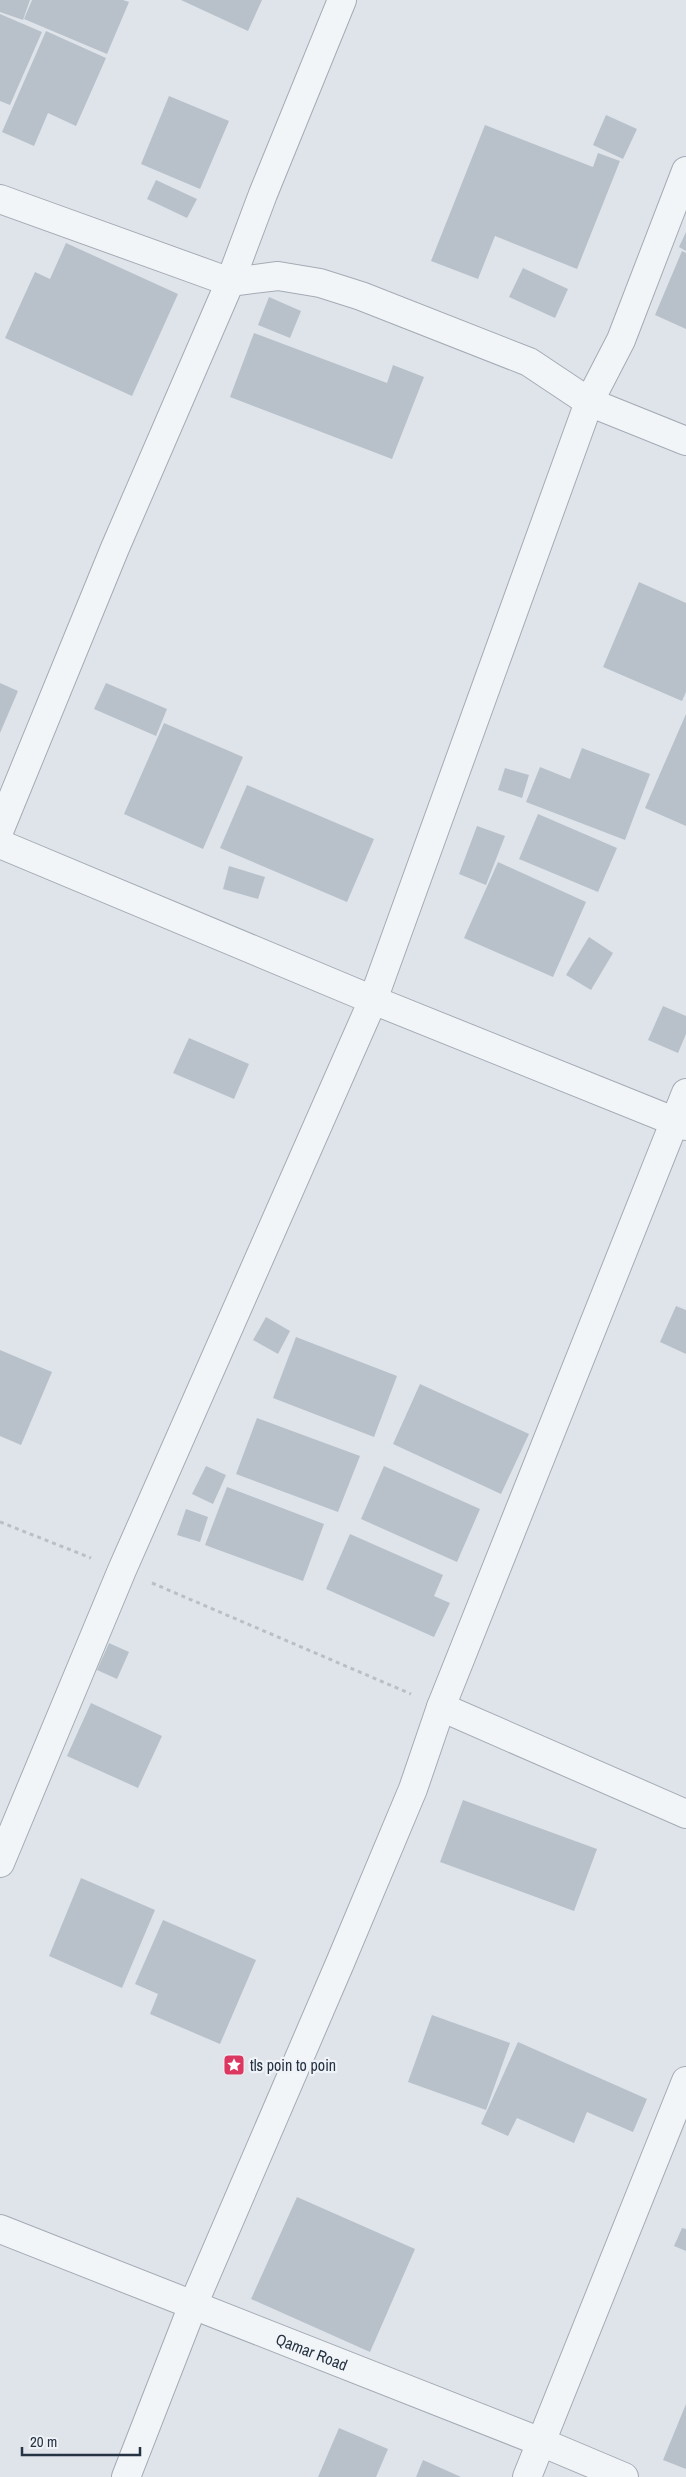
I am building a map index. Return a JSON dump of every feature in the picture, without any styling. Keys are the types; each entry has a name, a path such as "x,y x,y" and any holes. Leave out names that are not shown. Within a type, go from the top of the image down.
{"street":[{"path":"0,829 119,539 230,282 342,0"},
{"path":"0,1863 122,1570 374,1000 589,402 621,340 686,171"},
{"path":"0,199 230,282 278,276 320,283 361,296 529,362 589,402 686,441"},
{"path":"0,844 374,1000 680,1123"},
{"path":"126,2477 193,2305 409,1798 441,1707 680,1123 686,1093"},
{"path":"441,1707 686,1814"},
{"path":"527,2477 686,2081"},
{"name":"Qamar Road","path":"0,2229 542,2442 624,2477"}],"path":[{"path":"0,1522 122,1570 441,1707"}],"building":[{"path":"0,0 30,0 23,20 0,12"},
{"path":"32,0 123,0 129,2 107,54 24,19"},
{"path":"181,0 262,0 248,31"},
{"path":"0,14 42,32 10,105 0,101"},
{"path":"46,31 106,58 76,126 48,113 34,146 2,132"},
{"path":"169,96 229,121 200,189 141,164"},
{"path":"606,115 637,129 623,159 593,145"},
{"path":"485,125 593,167 598,153 620,161 577,269 495,236 478,279 431,261"},
{"path":"156,180 197,199 187,218 147,199"},
{"path":"686,232 686,251 679,247"},
{"path":"66,243 178,294 132,396 5,338 35,272 50,279"},
{"path":"682,251 686,253 686,329 655,315"},
{"path":"523,268 568,289 555,318 509,297"},
{"path":"269,297 301,311 290,338 258,325"},
{"path":"254,333 387,383 393,365 424,377 392,459 230,397"},
{"path":"639,582 686,603 686,692 682,701 603,667"},
{"path":"0,683 18,691 0,733"},
{"path":"106,683 167,709 156,736 94,709"},
{"path":"686,714 686,826 645,808"},
{"path":"164,723 243,757 203,849 124,814"},
{"path":"582,748 650,774 625,840 526,802 540,767 570,779"},
{"path":"505,768 529,775 522,798 498,790"},
{"path":"247,785 374,839 347,902 220,848"},
{"path":"538,814 617,848 598,892 519,859"},
{"path":"477,826 505,836 486,885 459,874"},
{"path":"498,862 586,902 553,977 464,938"},
{"path":"229,866 265,877 258,899 223,889"},
{"path":"589,937 613,953 591,990 566,975"},
{"path":"663,1006 686,1016 686,1034 678,1053 648,1040"},
{"path":"189,1038 249,1064 234,1099 173,1073"},
{"path":"676,1306 686,1310 686,1354 660,1342"},
{"path":"266,1317 290,1331 278,1354 253,1340"},
{"path":"296,1337 397,1376 374,1437 273,1398"},
{"path":"0,1350 52,1372 21,1445 0,1436"},
{"path":"420,1384 529,1434 501,1494 393,1444"},
{"path":"257,1418 360,1456 338,1512 236,1474"},
{"path":"206,1466 226,1475 213,1504 192,1494"},
{"path":"384,1466 480,1509 457,1562 361,1519"},
{"path":"227,1487 324,1524 303,1581 205,1545"},
{"path":"186,1509 208,1517 200,1542 177,1535"},
{"path":"350,1534 443,1575 434,1596 450,1603 434,1637 326,1589"},
{"path":"109,1643 129,1652 117,1679 97,1670"},
{"path":"91,1703 162,1736 138,1788 67,1756"},
{"path":"463,1800 597,1849 574,1911 440,1862"},
{"path":"81,1878 155,1910 122,1988 49,1956"},
{"path":"163,1920 256,1960 220,2044 150,2014 158,1994 135,1984"},
{"path":"432,2015 510,2043 486,2110 408,2082"},
{"path":"518,2042 647,2099 633,2132 587,2112 574,2143 517,2118 508,2136 481,2124"},
{"path":"297,2197 415,2249 370,2352 251,2299"},
{"path":"682,2228 686,2229 686,2251 674,2246"},
{"path":"686,2404 686,2469 663,2460"},
{"path":"339,2428 388,2449 376,2477 318,2477"},
{"path":"423,2460 461,2477 416,2477"}],"place":[{"name":"tls poin to poin","path":"234,2065"}]}
